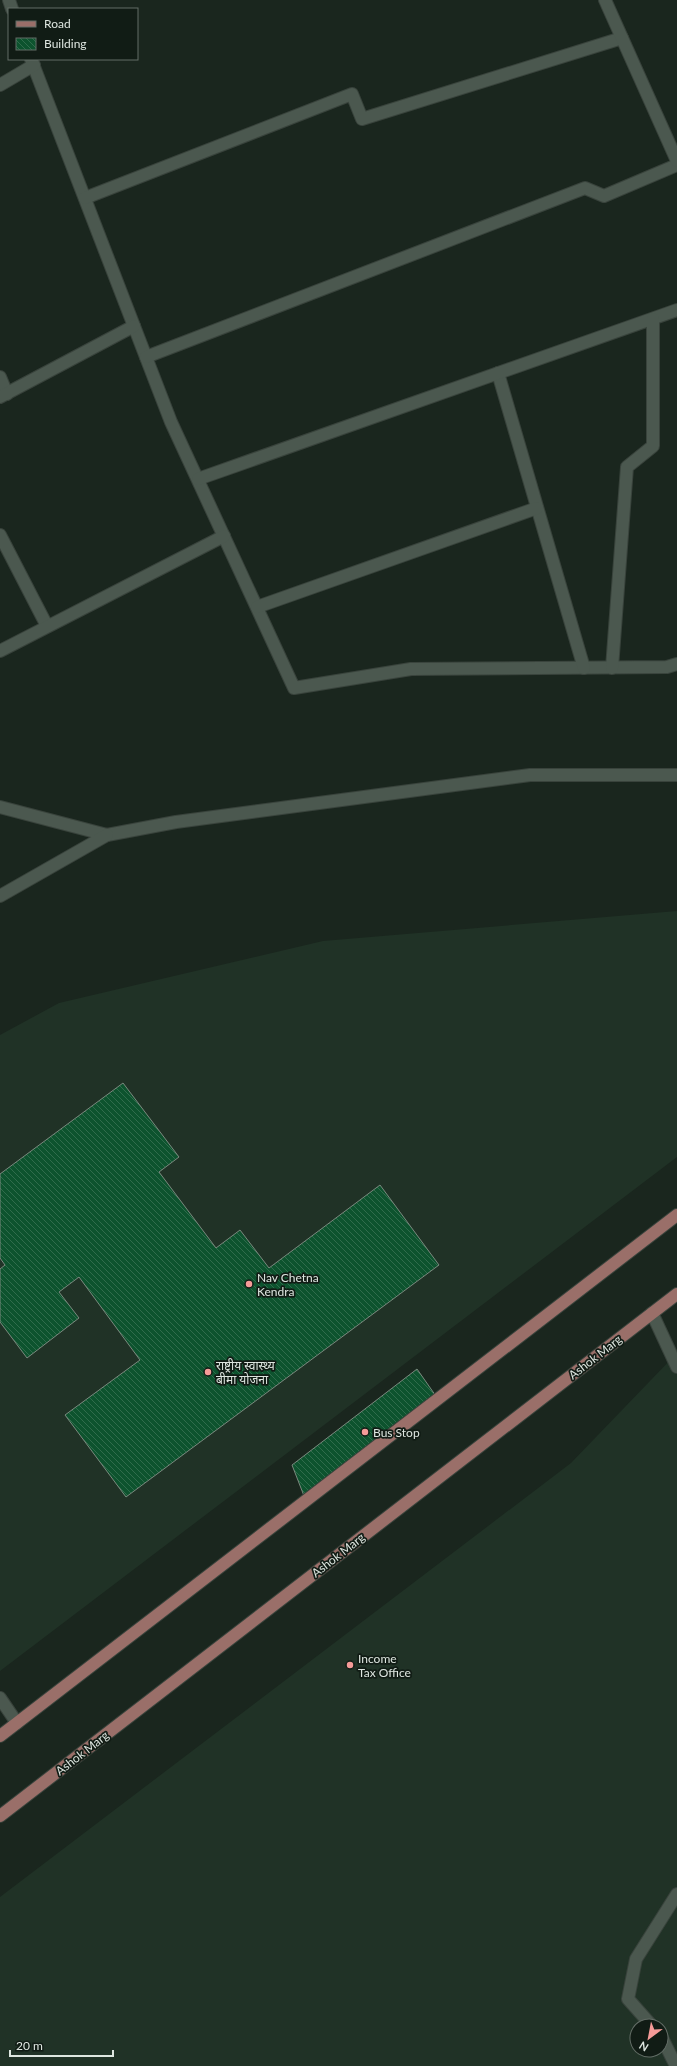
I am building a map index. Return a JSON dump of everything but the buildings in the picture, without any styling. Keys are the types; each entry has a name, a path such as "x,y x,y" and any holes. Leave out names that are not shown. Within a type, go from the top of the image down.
{"main road":[{"path":"0,1736 677,1215"},
{"name":"Ashok Marg","path":"0,1816 677,1294"}],"street":[{"path":"605,0 677,161"},
{"path":"85,198 352,94 362,118 622,38"},
{"path":"0,85 32,62 171,422 294,688 411,669 666,667 677,664"},
{"path":"146,357 585,188 604,196 677,165"},
{"path":"198,479 677,310"},
{"path":"612,668 627,467 653,446 652,319"},
{"path":"0,377 3,396 134,326"},
{"path":"498,373 584,668"},
{"path":"257,607 537,508"},
{"path":"0,535 47,626"},
{"path":"0,651 224,536"},
{"path":"0,896 107,835 176,822 530,775 677,775"},
{"path":"0,807 107,835"},
{"path":"652,1313 677,1367"},
{"path":"0,1698 17,1723"},
{"path":"645,2018 628,1999 636,1959 677,1894"},
{"path":"669,2052 676,2066"}],"shaded area":[{"path":"677,911 677,1157 0,1671 0,1035 59,1003 323,941"},
{"path":"677,1353 677,2066 0,2066 0,1897 571,1463"}],"place":[{"name":"Nav Chetna Kendra","path":"249,1284"},
{"name":"राष्ट्रीय स्वास्थ्य बीमा योजना","path":"208,1372"},
{"name":"Bus Stop","path":"365,1432"},
{"name":"Income Tax Office","path":"350,1665"}]}
